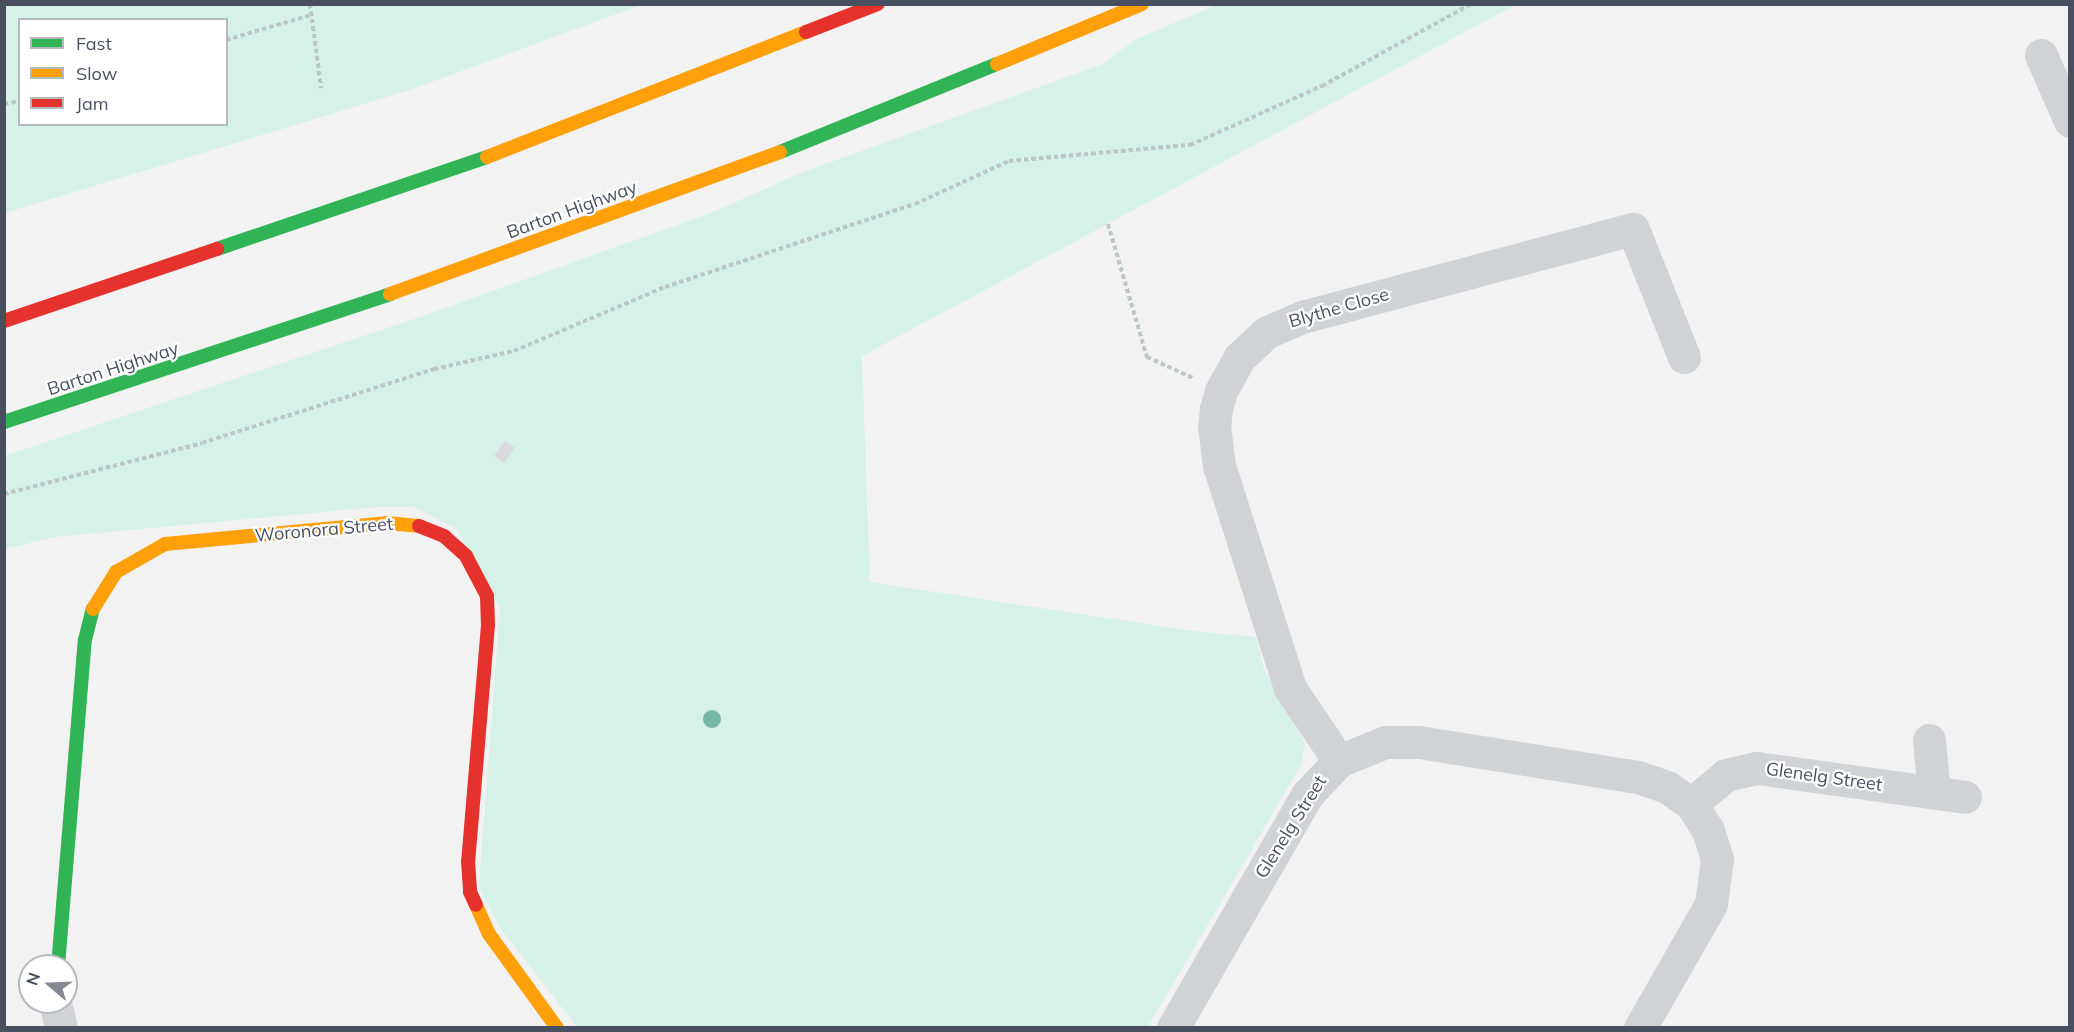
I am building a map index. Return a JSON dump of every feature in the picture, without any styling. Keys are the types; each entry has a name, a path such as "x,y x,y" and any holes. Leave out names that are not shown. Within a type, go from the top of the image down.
{"main road":[{"path":"4,321 459,168 878,4"},
{"name":"Barton Highway","path":"4,422 438,278 817,138 1142,4"},
{"name":"Woronora Street","path":"59,954 85,640 94,604 116,572 131,560 165,544 386,523 416,525 444,536 466,556 487,596 489,626 468,861 470,892 489,934 556,1028"}],"street":[{"path":"2041,55 2070,121"},
{"name":"Blythe Close","path":"1339,761 1299,704 1283,671 1219,466 1214,428 1221,391 1239,358 1252,344 1284,323 1633,229 1684,357"},
{"name":"Glenelg Street","path":"1690,804 1726,775 1758,768 1949,795 1929,740"},
{"name":"Glenelg Street","path":"1173,1028 1307,795 1339,761 1377,744 1419,742 1638,777 1667,787 1690,804 1708,830 1717,859 1711,904 1640,1028"}],"path":[{"path":"310,4 321,88"},
{"path":"4,494 202,443 434,369 514,351 665,287 915,204 1009,161 1190,145 1322,86 1471,4"},
{"path":"228,39 311,15"},
{"path":"1108,224 1148,357 1221,391"}],"green space":[{"path":"5,4 641,5 407,91 5,213"},
{"path":"1217,5 1515,5 862,356 870,582 1193,631 1256,637 1264,669 1305,744 1301,765 1148,1027 577,1027 500,928 479,886 500,608 457,529 413,507 377,507 55,537 5,549 4,456 420,317 711,213 803,172 1103,64 1136,39"}],"building":[{"path":"505,441 515,448 504,463 494,456"}],"traffic: fast":[{"path":"780,152 997,64"},
{"path":"217,249 487,157"},
{"path":"4,422 390,294"},
{"path":"59,954 85,640 93,609"}],"traffic: slow":[{"path":"997,64 1142,4"},
{"path":"487,157 806,32"},
{"path":"390,294 780,152"},
{"path":"93,609 116,572 165,544 386,523 419,526"},
{"path":"476,905 489,934 557,1028"}],"traffic: jam":[{"path":"806,32 878,4"},
{"path":"4,321 217,249"},
{"path":"419,526 444,536 466,556 487,596 488,625 468,861 470,892 476,905"}]}
